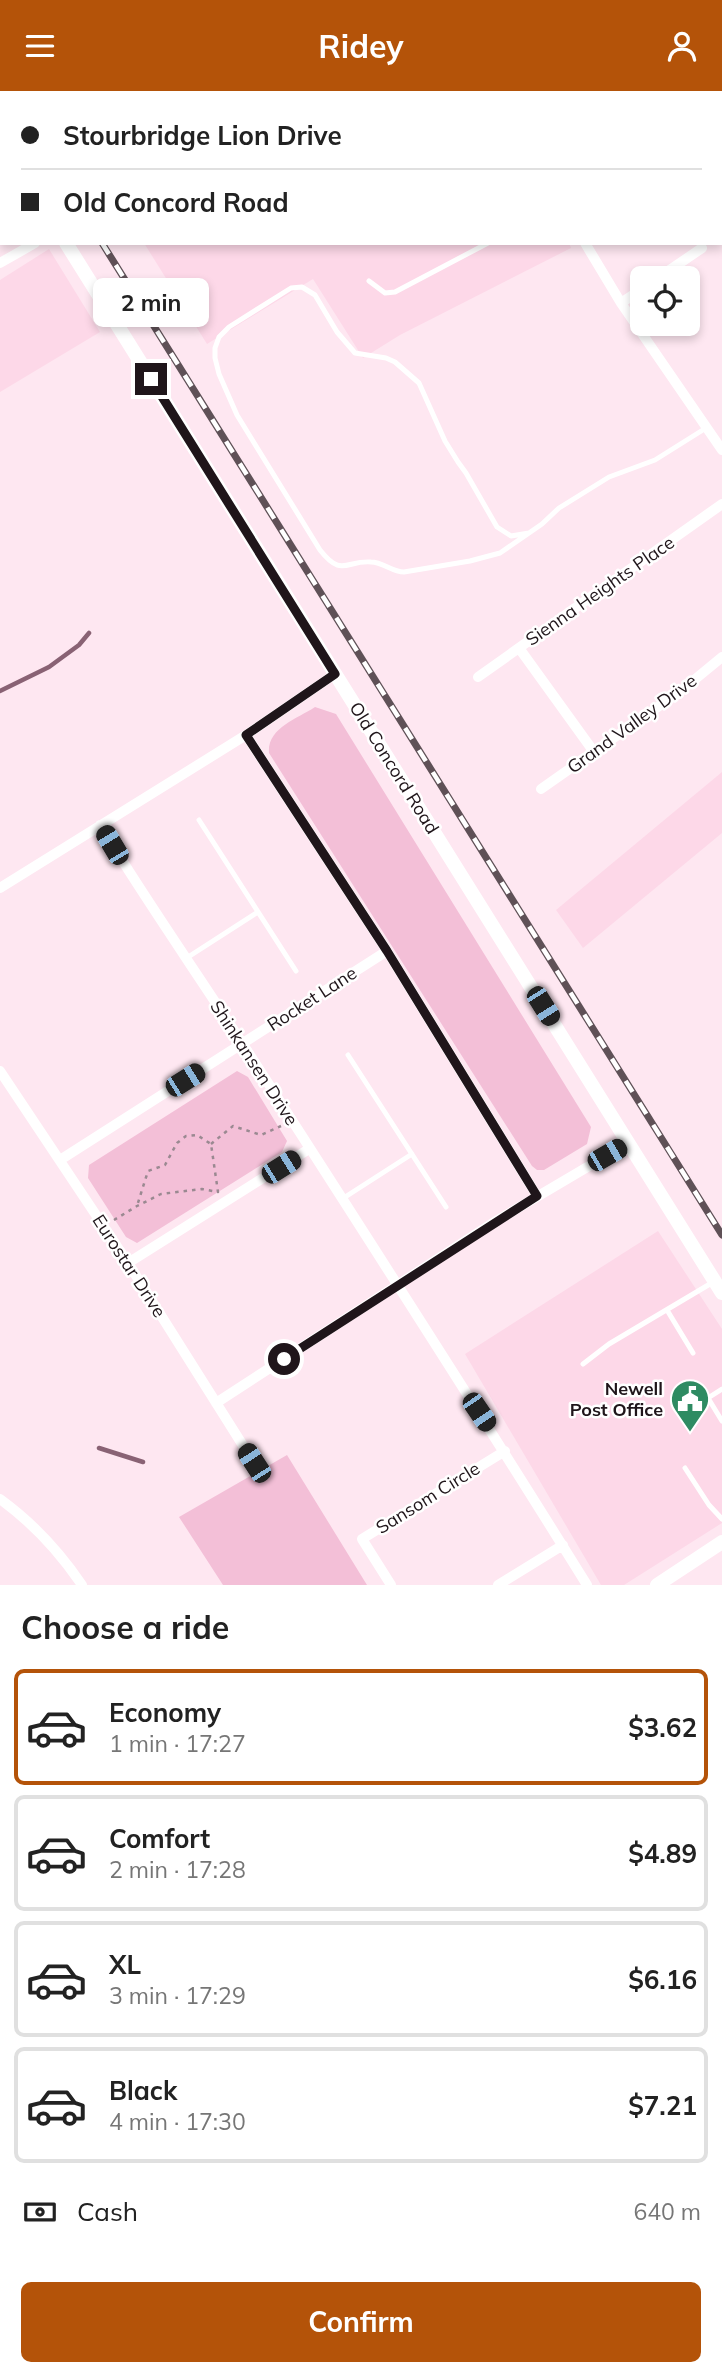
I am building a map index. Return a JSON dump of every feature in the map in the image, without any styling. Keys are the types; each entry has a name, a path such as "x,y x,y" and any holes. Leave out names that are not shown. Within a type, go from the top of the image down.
{"street":[{"path":"0,263 32,245"},
{"name":"Old Concord Road","path":"67,245 718,1287"},
{"path":"586,245 621,303 722,450"},
{"path":"676,266 702,248"},
{"path":"621,303 630,297"},
{"name":"Sienna Heights Place","path":"478,677 722,504"},
{"path":"520,648 594,752"},
{"name":"Grand Valley Drive","path":"541,789 682,690 722,657"},
{"path":"0,888 246,735 335,674"},
{"path":"246,735 387,951 537,1196"},
{"name":"Shinkansen Drive","path":"100,825 184,959 242,1044 505,1451 587,1585"},
{"name":"Rocket Lane","path":"60,1160 387,951"},
{"name":"Eurostar Drive","path":"0,1071 128,1263 254,1463"},
{"path":"216,1403 537,1196 628,1143"},
{"path":"128,1263 310,1149"},
{"name":"Sansom Circle","path":"391,1585 362,1539 505,1451"},
{"path":"0,1499 33,1525 82,1585"},
{"path":"657,1585 722,1542"},
{"path":"498,1585 563,1545"}],"lane":[{"path":"369,281 385,293 395,292 484,245"},
{"path":"528,533 511,536 497,527 445,442 419,383 404,367 395,362 355,353 337,332 315,295 309,290 302,286 291,288 244,316 219,337 215,358 237,415 327,559 346,567 371,562 395,572 470,561 500,553 542,524 559,508 609,477 655,460 706,428"},
{"path":"199,820 296,971"},
{"path":"184,959 258,912"},
{"path":"348,1055 446,1207"},
{"path":"342,1199 412,1154"},
{"path":"583,1364 609,1344 667,1310 718,1287"},
{"path":"667,1310 692,1353"},
{"path":"722,1389 708,1398 722,1421"},
{"path":"685,1468 709,1505 722,1518"}],"path":[{"path":"211,1144 233,1126 261,1135 281,1126"},
{"path":"111,1222 161,1194 202,1189 218,1192 211,1144 197,1135 186,1136 180,1140 165,1165 148,1171 137,1206"}],"shaded area":[{"path":"145,245 570,245 571,248 400,335 363,358 313,279 207,344"},
{"path":"49,249 100,332 0,392 0,280"},
{"path":"315,707 336,714 591,1127 587,1144 544,1170 537,1170 532,1166 269,753 270,744 278,731"},
{"path":"722,772 722,833 583,948 556,910"},
{"path":"237,1071 248,1077 287,1141 282,1152 137,1243 126,1237 88,1178 89,1165"},
{"path":"658,1231 722,1329 722,1523 624,1585 601,1585 465,1354"},
{"path":"287,1455 367,1585 223,1585 179,1517"}],"waterway":[{"path":"0,691 49,667 79,645 89,633"},
{"path":"99,1448 143,1462"}],"railway":[{"path":"103,245 722,1235"}],"place":[{"name":"Newell Post Office","path":"690,1433"}],"route":[{"path":"151,379 335,674 246,735 387,951 537,1196 284,1359"}]}
